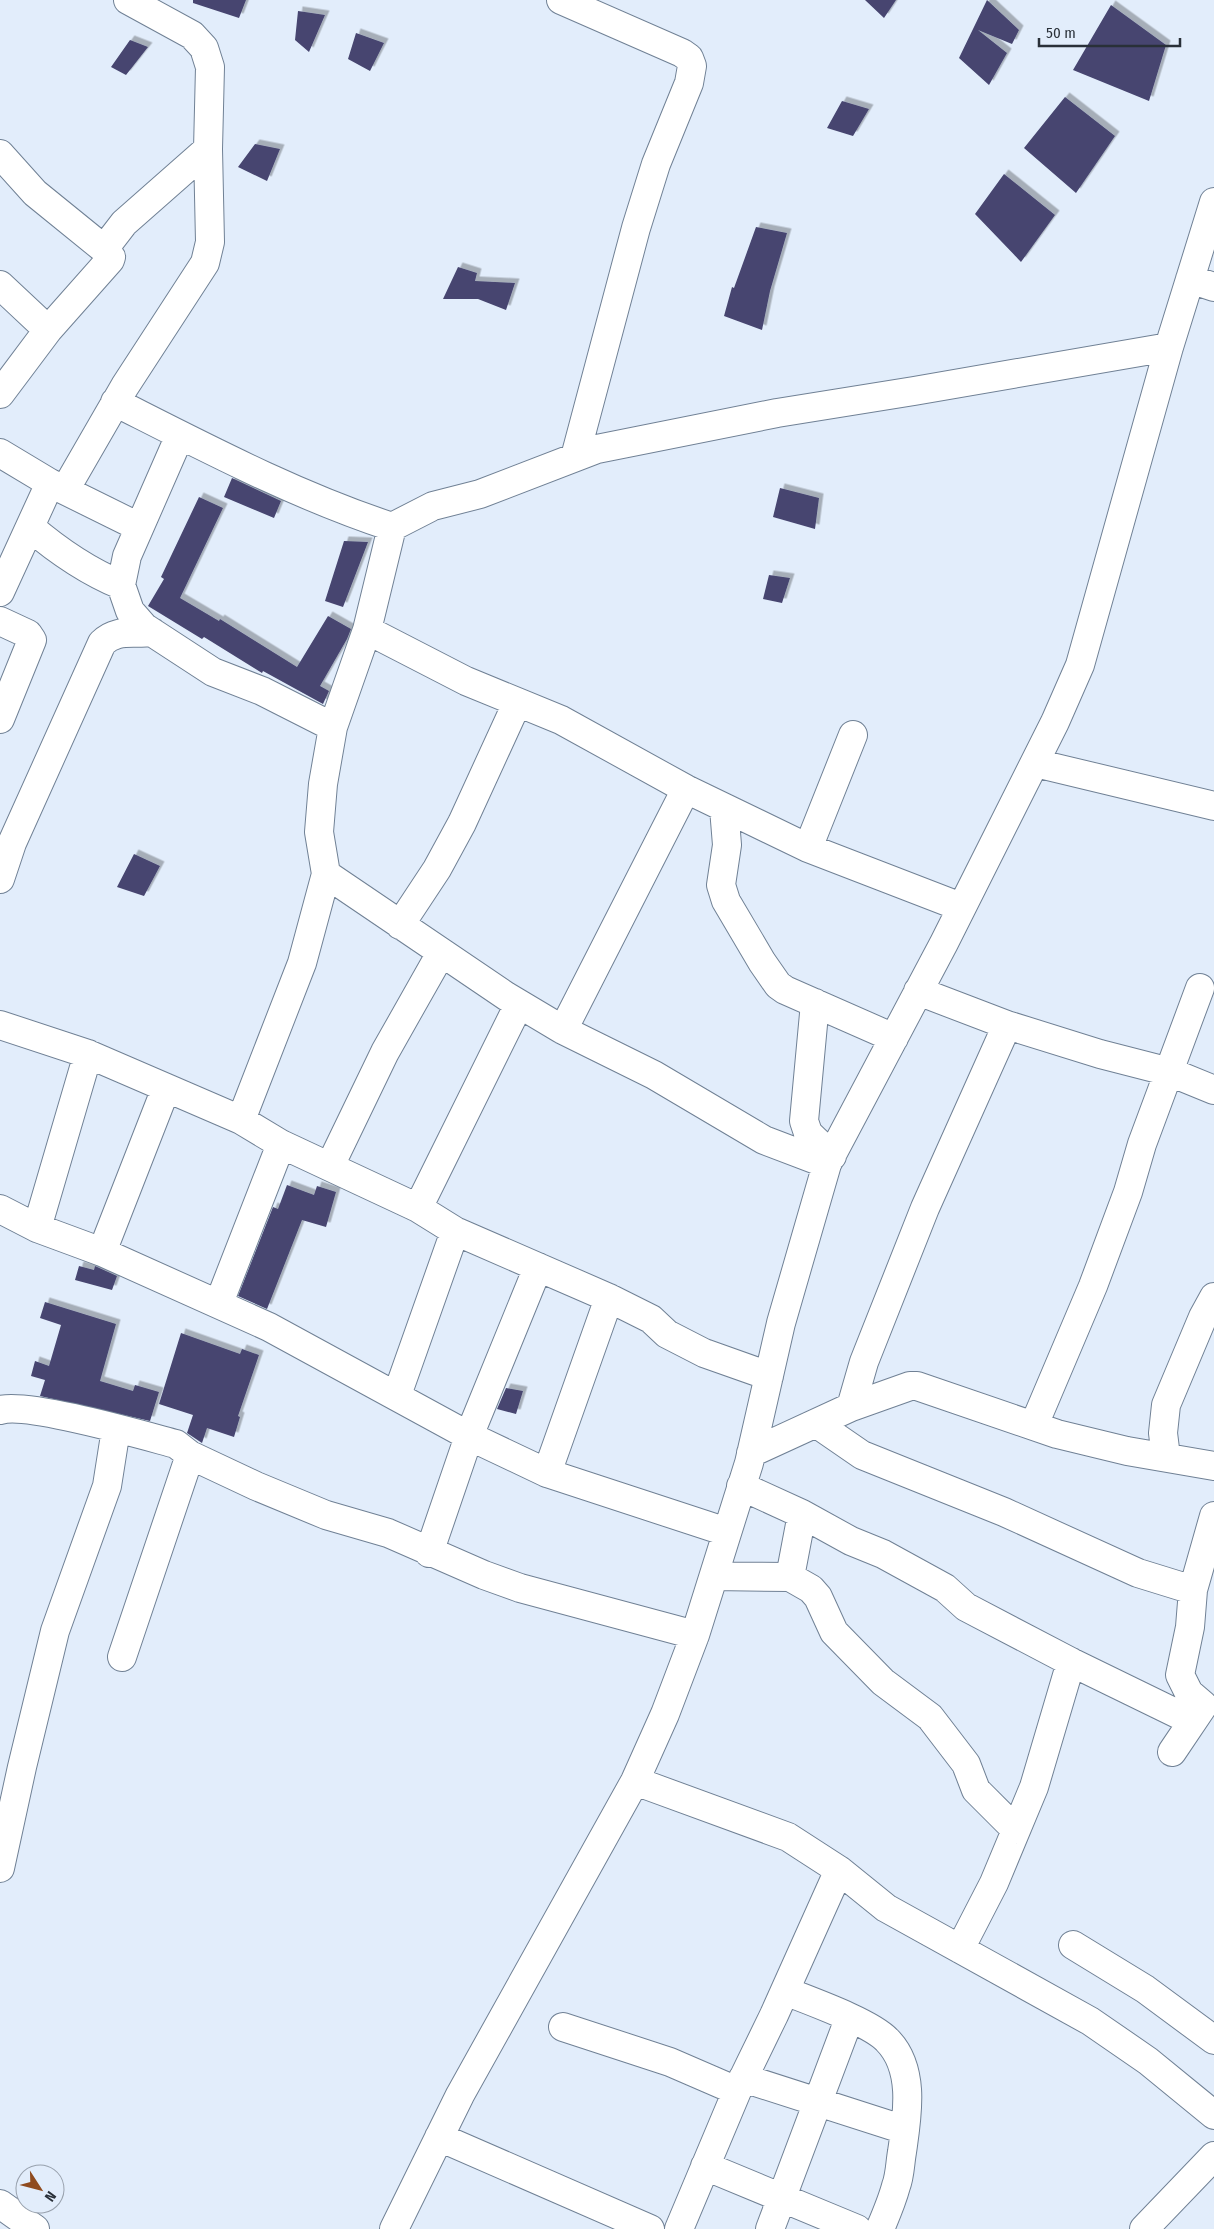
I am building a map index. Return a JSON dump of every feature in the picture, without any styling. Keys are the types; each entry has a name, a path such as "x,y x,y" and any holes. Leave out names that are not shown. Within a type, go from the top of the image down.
{"street":[{"path":"0,592 30,527 115,402 205,263 210,242 208,149 210,67 204,48 192,35 128,0"},
{"path":"561,0 682,53 689,58 692,66 688,84 656,164 636,228 575,457"},
{"path":"104,249 124,223 208,149"},
{"path":"0,154 35,193 110,255 110,260 48,330 0,394"},
{"path":"394,2229 460,2094 635,1781 665,1714 695,1635 728,1532 751,1453 781,1323 830,1160 1035,763 1080,665 1168,346 1202,283 1214,202"},
{"path":"0,285 48,330"},
{"path":"115,402 287,488 345,512 392,527 432,506 480,494 597,449 777,413 914,392 1168,346"},
{"path":"180,435 127,556 122,585 130,611 144,627 214,672 262,691 333,727"},
{"path":"0,453 58,486 139,527"},
{"path":"30,527 75,562 122,585"},
{"path":"241,1120 302,963 326,874 319,832 323,784 333,727 367,630 392,527"},
{"path":"0,621 28,634 32,640 0,719"},
{"path":"367,630 466,681 560,720 686,789 808,848 961,907"},
{"path":"0,878 12,843 102,643 115,634 122,632 138,635 152,632"},
{"path":"400,925 441,862 517,703"},
{"path":"808,848 853,735"},
{"path":"1035,763 1214,806"},
{"path":"563,1030 686,789"},
{"path":"724,808 727,845 721,885 726,901 778,985 894,1038"},
{"path":"326,874 441,953 563,1030 654,1075 764,1140 830,1160"},
{"path":"330,1166 385,1052 441,953"},
{"path":"1034,1426 1093,1286 1128,1192 1142,1144 1200,988"},
{"path":"918,991 1007,1024 1100,1054 1170,1072 1214,1090"},
{"path":"815,1003 804,1121 808,1133 830,1160"},
{"path":"418,1208 519,1004"},
{"path":"851,1407 864,1362 926,1208 1007,1024"},
{"path":"0,1025 88,1054 241,1120 281,1144 418,1208 455,1231 610,1298 651,1319 667,1334 704,1353 769,1376"},
{"path":"37,1228 88,1054"},
{"path":"102,1252 166,1088"},
{"path":"779,1146 808,1133"},
{"path":"219,1303 281,1144"},
{"path":"0,1209 37,1228 102,1252 269,1327 470,1436 547,1474 728,1532"},
{"path":"397,1395 455,1231"},
{"path":"429,1553 470,1436 538,1267"},
{"path":"547,1474 610,1298"},
{"path":"1166,1457 1163,1433 1166,1405 1203,1317 1214,1298"},
{"path":"751,1453 851,1407 910,1386 917,1386 1057,1434 1128,1451 1214,1466"},
{"path":"0,1410 6,1408 40,1412 176,1444 190,1455 326,1515 388,1533 429,1553 520,1588 695,1635"},
{"path":"817,1424 862,1455 1004,1512 1138,1574 1192,1590"},
{"path":"0,1868 55,1631 107,1486 116,1429"},
{"path":"122,1657 190,1455"},
{"path":"741,1486 802,1514 851,1541 883,1554 945,1588 966,1607 1071,1662 1203,1706"},
{"path":"790,1577 802,1514"},
{"path":"1203,1706 1189,1693 1180,1675 1190,1627 1192,1590 1214,1516"},
{"path":"714,1576 790,1577 811,1589 818,1596 834,1632 882,1682 930,1717 966,1764 976,1790 1016,1830"},
{"path":"960,1949 994,1883 1034,1787 1071,1662"},
{"path":"1172,1752 1203,1706"},
{"path":"635,1781 788,1838 839,1870 886,1908 1090,2021 1148,2061 1214,2115"},
{"path":"679,2229 740,2084 785,1991 839,1870"},
{"path":"1073,1945 1145,1989 1214,2040"},
{"path":"785,1991 849,2019 886,2038 896,2050 904,2072 909,2099 897,2184 880,2229"},
{"path":"770,2229 849,2019"},
{"path":"563,2027 740,2084 817,2102 905,2130"},
{"path":"439,2137 650,2229"},
{"path":"1144,2229 1214,2156"},
{"path":"705,2166 857,2229"},
{"path":"5,2215 35,2229"}],"building":[{"path":"193,0 246,0 239,18 193,3"},
{"path":"865,0 896,0 884,18"},
{"path":"987,0 1019,30 1012,44 978,30 1007,53 989,85 959,58"},
{"path":"1111,5 1166,45 1149,101 1073,70"},
{"path":"298,11 325,15 309,52 295,40"},
{"path":"356,33 384,43 370,71 348,59"},
{"path":"130,40 148,47 126,75 111,67"},
{"path":"1065,97 1115,136 1076,193 1024,148"},
{"path":"842,101 869,109 853,136 827,128"},
{"path":"255,144 280,149 267,181 238,167"},
{"path":"1004,174 1055,215 1021,262 975,214"},
{"path":"756,227 787,233 770,291 762,330 724,316 732,287 734,288"},
{"path":"458,267 477,273 475,281 515,283 506,310 478,299 443,299"},
{"path":"232,478 281,501 274,518 224,497"},
{"path":"780,488 819,498 815,529 773,517"},
{"path":"199,497 223,508 180,598 219,621 220,619 297,667 328,616 351,629 320,686 329,691 323,704 263,671 262,673 204,637 202,639 148,606 164,579 161,577"},
{"path":"344,541 368,542 343,607 325,601"},
{"path":"769,575 790,578 782,603 763,599"},
{"path":"134,854 160,866 144,896 117,887"},
{"path":"287,1185 314,1195 317,1186 336,1192 326,1227 302,1220 267,1309 238,1296 273,1207 278,1209"},
{"path":"79,1266 94,1270 95,1266 117,1276 112,1290 75,1280"},
{"path":"45,1302 116,1324 100,1381 133,1391 135,1385 159,1392 150,1421 40,1396 45,1380 31,1376 35,1361 49,1366 61,1325 40,1318"},
{"path":"181,1333 240,1354 242,1349 259,1355 238,1416 240,1417 234,1437 207,1428 202,1443 187,1433 193,1415 159,1404"},
{"path":"506,1388 523,1391 516,1414 497,1409"}]}
